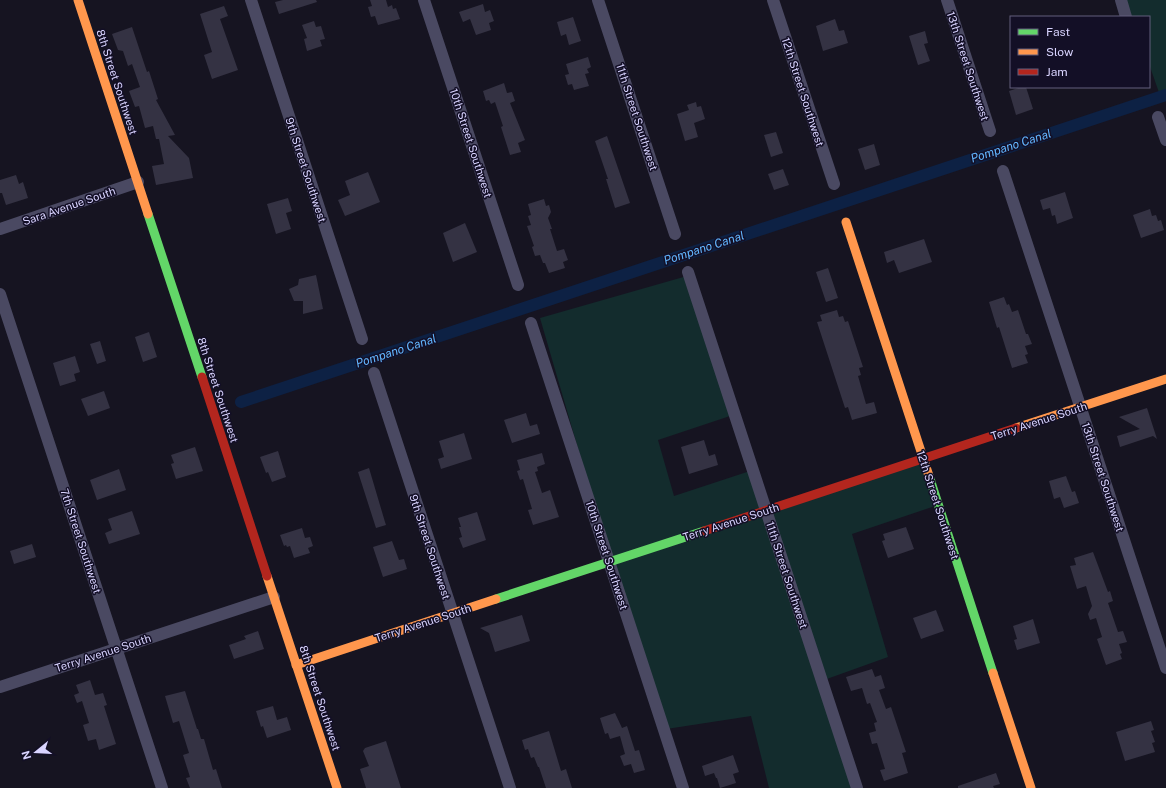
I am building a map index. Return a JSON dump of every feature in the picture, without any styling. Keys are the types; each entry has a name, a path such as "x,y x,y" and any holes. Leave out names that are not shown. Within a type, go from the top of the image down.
{"street":[{"name":"8th Street Southwest","path":"78,0 337,788"},
{"name":"9th Street Southwest","path":"251,0 362,339"},
{"name":"10th Street Southwest","path":"424,0 518,285"},
{"name":"11th Street Southwest","path":"598,0 675,234"},
{"name":"12th Street Southwest","path":"773,0 834,184"},
{"name":"13th Street Southwest","path":"947,0 990,131"},
{"path":"1121,0 1126,16"},
{"path":"1158,117 1166,140"},
{"name":"13th Street Southwest","path":"1003,171 1166,668"},
{"name":"Sara Avenue South","path":"0,229 138,182"},
{"name":"12th Street Southwest","path":"846,222 1032,788"},
{"name":"11th Street Southwest","path":"688,272 857,788"},
{"name":"7th Street Southwest","path":"0,294 162,788"},
{"name":"10th Street Southwest","path":"531,323 683,788"},
{"name":"9th Street Southwest","path":"374,374 510,788"},
{"name":"Terry Avenue South","path":"296,665 1166,379"},
{"name":"Terry Avenue South","path":"0,687 274,597"}],"green space":[{"path":"1126,0 1166,0 1166,99 1162,101 1150,67 1150,16 1132,16"},
{"path":"694,274 736,414 658,440 674,496 750,471 764,512 927,458 938,505 852,534 888,657 824,680 858,788 769,788 751,716 660,730 540,318"}],"building":[{"path":"283,0 316,0 317,2 279,14 275,2"},
{"path":"370,0 386,0 388,7 392,5 393,9 396,8 400,19 378,25 375,16 371,17 368,7 372,6"},
{"path":"483,4 485,12 490,10 494,21 489,23 491,30 476,35 470,19 463,22 459,12"},
{"path":"224,6 228,16 220,19 238,70 212,79 204,55 212,52 200,14"},
{"path":"573,17 581,41 569,45 566,34 561,36 557,22"},
{"path":"835,19 839,31 844,30 848,43 823,51 816,26"},
{"path":"314,21 316,27 321,26 325,39 320,40 322,46 307,51 304,39 307,38 302,25"},
{"path":"132,27 147,72 149,71 158,99 156,100 175,135 168,136 189,158 193,178 156,185 152,166 164,164 159,139 156,139 153,126 145,128 139,106 135,107 129,91 140,87 132,64 128,66 123,51 118,50 112,34"},
{"path":"925,31 928,43 924,44 930,61 918,65 909,36"},
{"path":"588,57 591,67 587,69 589,73 585,74 589,86 574,90 572,84 568,85 565,75 569,74 566,64"},
{"path":"504,83 507,93 512,92 515,101 510,103 525,140 518,143 521,152 510,155 495,102 491,104 489,100 486,101 483,91"},
{"path":"1018,88 1026,88 1033,109 1016,115 1009,91"},
{"path":"696,102 697,107 701,106 705,119 694,123 698,137 685,141 677,114 689,110 687,105"},
{"path":"776,132 783,153 771,157 764,135"},
{"path":"607,136 630,203 615,208 606,179 608,179 595,141"},
{"path":"874,144 880,165 865,170 858,149"},
{"path":"783,169 789,185 774,190 768,174"},
{"path":"368,172 380,202 345,216 338,200 350,195 345,181"},
{"path":"16,175 19,184 23,182 28,198 6,205 2,193 0,193 0,180"},
{"path":"1065,192 1073,218 1057,224 1055,215 1052,216 1050,208 1043,210 1040,200"},
{"path":"288,198 292,211 286,213 291,229 276,234 267,204"},
{"path":"544,199 546,206 549,205 551,212 548,218 557,251 564,249 568,260 563,262 565,268 549,273 540,255 535,256 532,247 534,246 527,226 531,225 528,216 531,215 528,204"},
{"path":"1150,209 1152,216 1156,215 1158,221 1161,220 1164,230 1141,238 1133,215"},
{"path":"465,223 477,252 453,262 443,233"},
{"path":"924,239 932,262 899,273 894,260 887,263 884,252"},
{"path":"828,268 838,298 826,302 816,272"},
{"path":"316,275 323,309 303,314 303,301 294,301 289,289 298,285 299,279"},
{"path":"1004,297 1012,312 1018,310 1026,334 1028,334 1032,344 1025,346 1028,354 1025,355 1028,363 1012,368 999,327 997,328 989,302"},
{"path":"837,310 839,317 843,316 845,322 848,321 863,367 859,368 861,375 858,376 866,404 874,402 877,413 852,420 848,407 845,408 817,322 822,321 820,315"},
{"path":"149,332 157,357 143,362 135,337"},
{"path":"100,341 106,361 97,364 90,344"},
{"path":"75,356 80,372 74,374 76,381 60,386 53,363"},
{"path":"104,391 110,408 88,416 81,399"},
{"path":"1147,408 1157,439 1153,436 1120,447 1117,436 1140,429 1119,417"},
{"path":"526,413 530,426 537,424 540,434 512,443 504,420"},
{"path":"464,433 472,459 441,469 438,459 444,457 439,441"},
{"path":"704,440 709,456 715,454 718,465 689,474 681,447"},
{"path":"195,447 203,471 176,479 171,464 174,463 171,455"},
{"path":"278,451 286,477 272,482 268,472 266,473 260,457"},
{"path":"542,453 545,464 537,467 538,471 535,472 542,493 550,490 559,517 533,525 528,510 532,509 523,479 520,480 517,471 520,470 517,460"},
{"path":"369,468 386,525 376,528 358,472"},
{"path":"119,469 126,490 97,500 90,480"},
{"path":"1066,476 1072,492 1075,491 1079,503 1064,508 1060,497 1054,499 1049,481"},
{"path":"132,511 140,534 109,544 105,533 112,530 108,519"},
{"path":"477,512 486,540 463,548 459,538 462,537 458,518"},
{"path":"906,527 914,549 888,558 882,541 885,540 883,534"},
{"path":"302,528 305,538 310,537 313,546 308,548 310,553 294,558 290,546 284,546 280,535"},
{"path":"392,541 399,560 404,559 407,569 383,577 373,547"},
{"path":"32,544 36,557 14,564 10,551"},
{"path":"1093,552 1108,592 1110,591 1113,601 1108,603 1118,632 1123,631 1127,642 1119,644 1122,659 1106,665 1097,639 1102,637 1096,618 1090,620 1088,614 1092,606 1086,586 1077,589 1070,566 1076,565 1074,558"},
{"path":"936,610 944,631 921,639 913,618"},
{"path":"522,615 530,641 495,652 489,633 480,628"},
{"path":"1033,619 1040,643 1017,650 1014,640 1017,639 1013,626"},
{"path":"258,631 264,649 234,659 229,645 246,639 244,636"},
{"path":"872,669 875,677 881,675 885,688 879,690 886,709 891,707 906,752 902,753 908,773 884,781 880,770 885,769 877,743 872,744 869,733 876,731 874,723 877,722 870,703 867,704 862,688 851,691 846,677"},
{"path":"90,680 95,695 103,693 107,705 104,706 116,744 99,750 96,739 88,741 83,725 89,723 82,701 77,703 74,695 79,693 76,685"},
{"path":"185,691 197,729 201,739 204,739 213,770 216,769 222,788 190,788 186,778 190,777 183,755 189,753 179,721 173,723 165,696"},
{"path":"273,706 277,720 287,717 291,730 267,738 263,726 261,727 256,711"},
{"path":"615,713 622,728 627,726 635,751 639,750 645,770 634,773 631,764 624,766 620,756 625,754 620,736 610,739 608,733 605,734 600,718"},
{"path":"1151,721 1154,730 1151,731 1155,742 1152,743 1155,752 1125,761 1116,732"},
{"path":"549,731 561,771 566,769 572,788 546,788 534,757 531,758 528,749 525,750 522,740"},
{"path":"386,741 401,788 366,788 360,769 369,766 363,751 365,748"},
{"path":"733,755 739,772 733,774 736,783 720,788 714,773 705,776 702,766"},
{"path":"996,773 1000,784 993,786 994,788 958,788 958,786"}],"waterway":[{"name":"Pompano Canal","path":"241,402 1166,95"}],"traffic: fast":[{"path":"148,214 202,377"},
{"path":"929,476 993,673"},
{"path":"496,599 704,531"}],"traffic: slow":[{"path":"78,0 148,214"},
{"path":"846,222 929,476"},
{"path":"1016,428 1166,379"},
{"path":"267,576 337,788"},
{"path":"296,665 496,599"},
{"path":"993,673 1031,788"}],"traffic: jam":[{"path":"202,377 267,576"},
{"path":"704,531 1016,428"}]}
